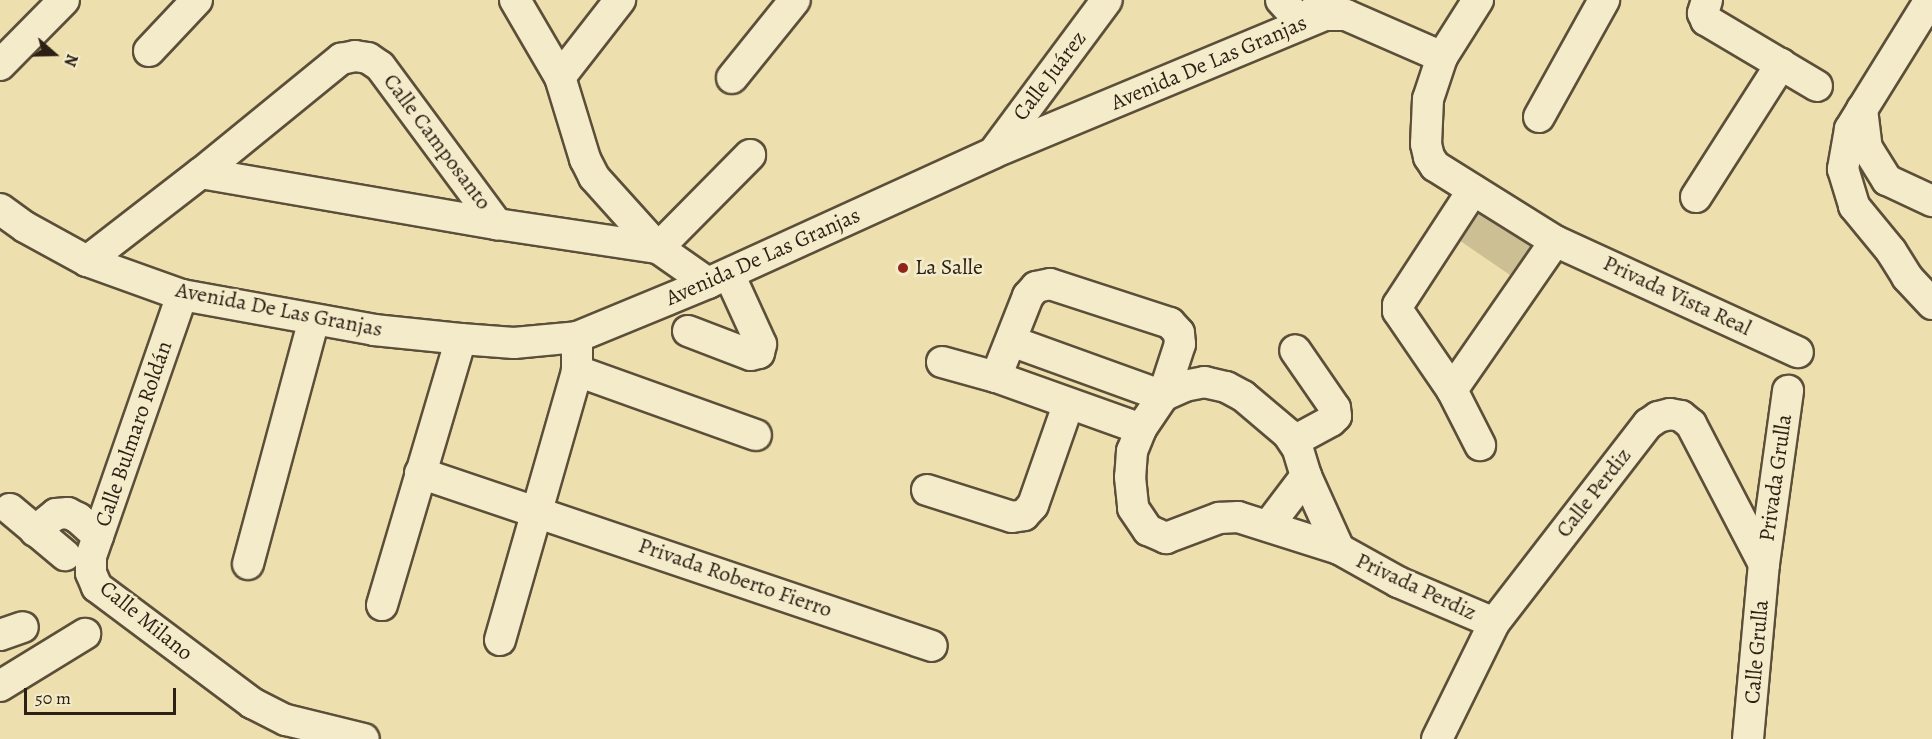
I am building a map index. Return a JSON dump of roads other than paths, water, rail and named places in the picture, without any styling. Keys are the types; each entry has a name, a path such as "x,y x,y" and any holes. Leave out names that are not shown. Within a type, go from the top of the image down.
{"street":[{"path":"0,65 64,0"},
{"path":"149,51 197,0"},
{"path":"515,0 560,77 585,159 594,177 658,248 718,279 761,344 759,353 751,355 688,331"},
{"path":"560,77 620,0"},
{"path":"732,78 795,0"},
{"name":"Calle Juárez","path":"993,153 1107,0"},
{"path":"1281,0 1302,23 1324,0"},
{"path":"1442,57 1478,0"},
{"path":"1539,117 1604,0"},
{"path":"1707,0 1703,13 1706,20 1817,86"},
{"path":"1930,0 1856,119 1844,169 1854,207 1891,251 1912,283 1932,304"},
{"name":"Avenida De Las Granjas","path":"0,209 25,227 87,261 183,295 374,330 514,343 578,337 718,279 993,153 1325,15 1346,15 1442,57"},
{"name":"Privada Vista Real","path":"1442,57 1428,99 1426,144 1429,157 1435,166 1555,241 1798,352"},
{"name":"Calle Camposanto","path":"87,261 201,173 341,59 368,58 380,66 498,224"},
{"path":"1696,197 1780,64"},
{"path":"1856,119 1867,148 1887,180 1932,201"},
{"path":"658,248 750,155"},
{"name":"Calle Camposanto","path":"201,173 498,224 658,248"},
{"path":"1473,190 1398,305 1398,311 1452,390 1480,445"},
{"path":"1452,390 1555,241"},
{"path":"996,377 1028,296 1036,286 1050,284 1170,323 1179,333 1180,344 1163,396 1011,341"},
{"name":"Calle Bulmaro Roldán","path":"91,573 91,557 183,295"},
{"path":"248,564 314,320"},
{"path":"500,640 577,371 578,337"},
{"path":"382,605 462,339"},
{"path":"1294,441 1331,422 1335,416 1335,408 1295,350"},
{"path":"942,362 996,377 1068,405 1141,429"},
{"path":"577,371 756,435"},
{"name":"Privada Perdiz","path":"1339,549 1306,476 1294,441 1244,396 1226,387 1205,382 1185,386 1163,396 1141,429 1132,451 1130,477 1133,508 1148,530 1166,538 1219,518 1238,517 1339,549 1398,582 1494,623"},
{"name":"Privada Grulla","path":"1764,564 1788,391"},
{"path":"927,489 1012,517 1024,514 1033,505 1068,405"},
{"name":"Calle Perdiz","path":"1437,739 1494,623 1648,424 1658,417 1670,414 1681,416 1691,424 1764,564"},
{"name":"Privada Roberto Fierro","path":"420,473 932,646"},
{"path":"1268,526 1306,476"},
{"path":"1727,493 1755,499 1774,495"},
{"path":"10,509 65,555"},
{"path":"35,531 56,514 68,513 78,518 98,536"},
{"name":"Calle Grulla","path":"1748,739 1764,564"},
{"name":"Calle Milano","path":"91,573 97,587 252,703 286,720 364,739"},
{"path":"0,686 85,634"}],"place":[{"name":"La Salle","path":"903,268"}]}
